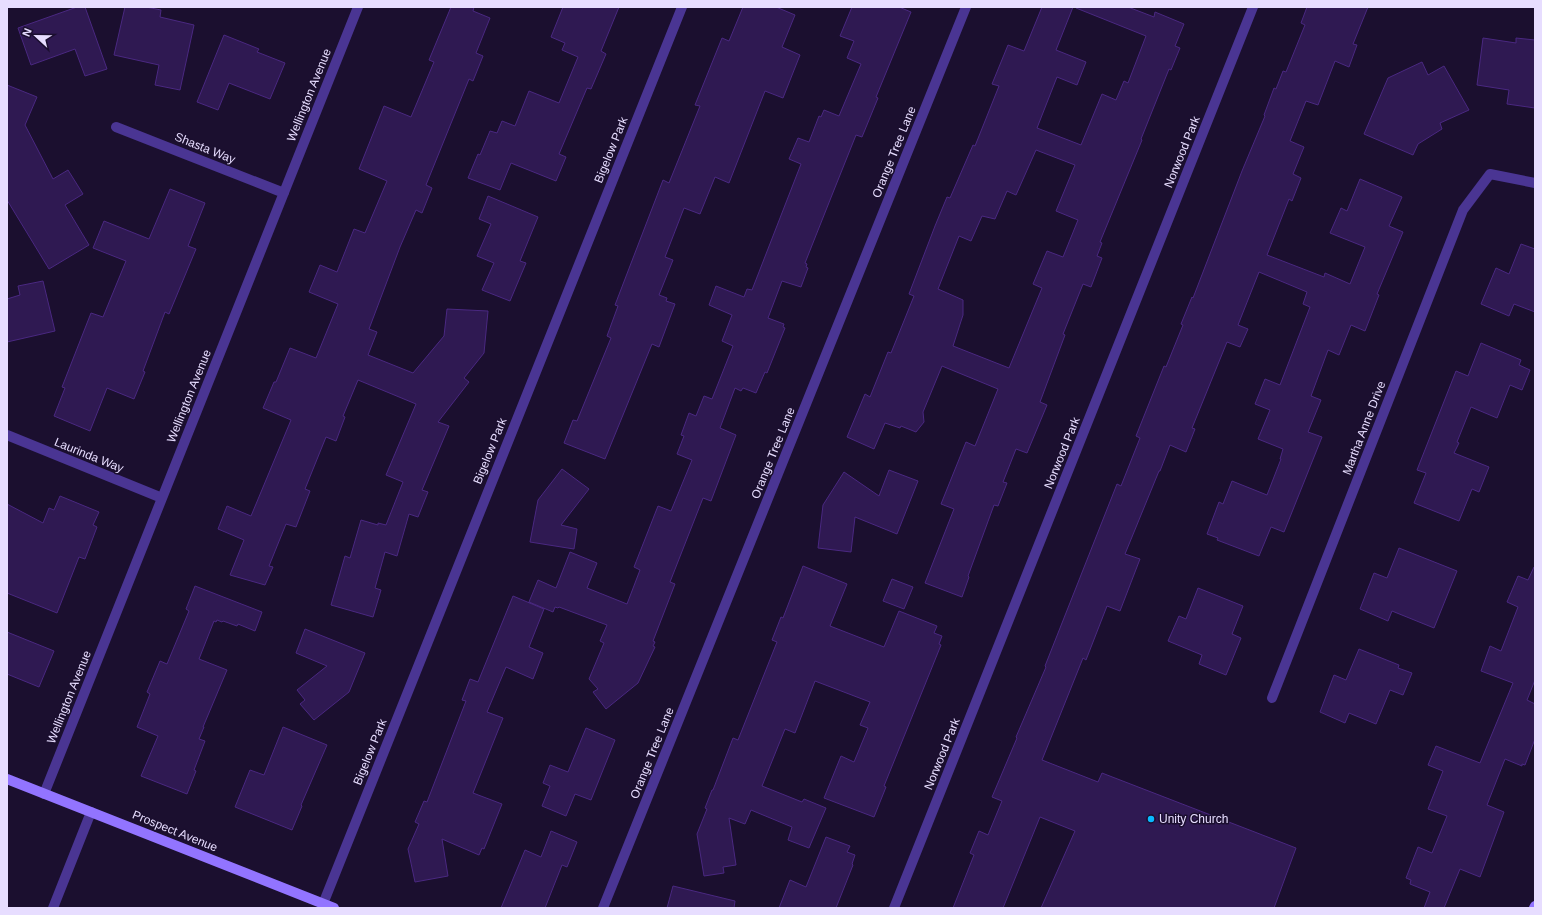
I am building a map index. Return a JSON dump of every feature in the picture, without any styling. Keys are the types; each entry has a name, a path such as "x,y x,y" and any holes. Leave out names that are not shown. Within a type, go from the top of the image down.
{"main road":[{"name":"Prospect Avenue","path":"7,779 334,908"}],"street":[{"name":"Wellington Avenue","path":"44,794 358,7"},
{"name":"Bigelow Park","path":"324,904 682,7"},
{"name":"Orange Tree Lane","path":"603,908 966,7"},
{"name":"Norwood Park","path":"894,908 1253,7"},
{"name":"Shasta Way","path":"116,127 284,193"},
{"name":"Martha Anne Drive","path":"1272,698 1463,210 1490,174 1535,183"},
{"name":"Laurinda Way","path":"7,435 162,498"},
{"path":"53,908 91,812"}],"building":[{"path":"77,7 85,7 107,69 85,76 75,49 31,65 18,28"},
{"path":"125,7 146,7 161,10 160,17 194,25 180,90 155,85 159,65 114,55"},
{"path":"451,7 474,7 473,11 490,18 476,53 483,56 473,81 469,79 426,185 432,188 422,213 416,210 400,247 369,329 377,332 368,355 413,373 444,336 447,309 488,311 484,353 464,378 469,382 438,422 449,426 422,490 428,492 418,517 409,514 397,556 385,552 375,588 381,590 373,617 331,605 345,556 350,558 361,520 378,525 378,523 386,525 403,482 386,475 416,404 358,380 343,416 345,417 336,441 326,437 305,489 310,491 296,527 286,524 269,566 273,567 265,585 230,575 244,540 218,529 227,506 251,516 291,420 263,408 290,348 316,358 338,304 309,292 320,265 337,272 354,229 365,233 387,181 359,169 384,106 411,117 434,62 429,60"},
{"path":"563,7 619,7 601,51 606,54 591,89 587,88 559,154 566,157 556,181 511,163 500,190 468,178 490,131 497,133 502,121 515,126 529,91 559,103 578,57 562,50 565,43 551,37"},
{"path":"743,7 776,7 795,15 782,47 800,55 783,98 765,91 729,183 715,177 700,214 684,208 665,257 673,260 659,295 667,298 666,301 675,304 659,347 652,344 605,459 564,443 573,420 577,421 611,338 607,336 618,306 615,305 663,180 669,183 700,106 695,105 722,38 729,41"},
{"path":"852,7 899,7 911,12 876,97 878,98 862,137 856,135 832,195 805,263 807,264 806,267 808,268 801,287 782,281 768,318 784,324 783,327 785,328 767,373 765,372 756,393 743,388 741,391 735,388 720,428 736,435 711,501 703,498 670,582 675,584 653,641 655,642 653,646 655,647 638,683 606,709 593,692 598,689 589,679 604,643 600,641 607,625 559,607 555,607 553,612 529,602 538,580 556,588 570,552 597,563 587,588 627,604 640,570 634,567 658,506 671,511 692,460 677,454 684,436 681,435 689,413 696,416 704,396 712,399 733,346 722,341 732,315 709,305 716,286 744,297 747,289 752,290 801,164 789,159 798,138 809,142 819,116 821,117 824,110 839,116 861,64 847,58 854,41 840,36"},
{"path":"1042,7 1073,7 1056,50 1086,62 1077,85 1057,77 1037,128 1081,145 1102,94 1116,100 1124,81 1128,83 1146,36 1076,7 1128,7 1154,17 1155,12 1184,24 1175,46 1180,48 1171,70 1169,69 1141,139 1142,140 1100,242 1102,243 1097,256 1102,258 1091,287 1083,284 1063,334 1065,335 1040,402 1047,405 1027,453 1016,449 1003,482 1007,483 998,506 994,505 968,576 969,577 962,597 925,583 954,509 941,504 966,442 975,446 998,389 942,366 923,412 924,422 916,432 901,426 900,428 885,423 874,449 847,437 865,394 870,397 888,352 891,353 914,296 909,294 935,226 947,197 950,198 973,145 975,146 999,86 992,84 1008,45 1024,51","holes":["1036,150 1075,165 1056,211 1078,220 1063,257 1047,251 1033,284 1042,288 1009,368 953,346 963,315 963,300 938,289 959,236 971,241 982,216 995,219 1007,191 1016,195"]},
{"path":"1307,7 1368,7 1353,44 1357,45 1349,67 1335,61 1318,105 1306,101 1290,141 1304,147 1293,174 1301,178 1292,201 1289,199 1267,255 1324,277 1325,273 1350,284 1365,247 1330,233 1341,208 1347,211 1360,179 1402,197 1389,226 1403,232 1377,294 1379,295 1365,331 1351,325 1339,355 1328,350 1311,396 1321,400 1308,432 1322,437 1284,532 1271,527 1259,556 1217,540 1218,538 1207,534 1219,502 1223,504 1232,481 1267,495 1281,459 1283,449 1258,439 1270,410 1255,404 1265,379 1280,385 1310,307 1303,304 1307,292 1259,272 1238,325 1248,329 1240,347 1227,342 1192,428 1195,429 1186,452 1170,445 1125,554 1140,559 1120,611 1107,606 1086,660 1083,658 1042,760 1098,782 1102,773 1296,848 1274,908 1041,908 1075,831 1040,817 1003,908 953,908 974,855 970,853 979,831 988,835 1002,801 992,797 1046,667 1045,666 1117,484 1121,486 1140,438 1136,436 1164,366 1166,367 1183,325 1181,324 1192,297 1193,298 1265,116 1264,115 1274,88 1276,89 1283,71 1286,72 1305,25 1301,23"},
{"path":"224,35 259,49 257,52 285,63 270,99 229,83 218,110 197,102"},
{"path":"1483,38 1516,43 1516,38 1535,40 1535,108 1507,104 1509,90 1477,85"},
{"path":"1422,62 1428,75 1444,66 1469,110 1440,123 1442,129 1418,144 1413,155 1364,134 1388,78"},
{"path":"7,85 37,97 25,125 53,179 68,170 83,194 65,205 89,245 49,269 7,200"},
{"path":"170,189 205,203 188,246 196,249 169,314 165,312 143,371 145,372 134,399 107,388 90,431 54,416 65,388 62,387 91,313 103,317 126,261 93,248 104,221 149,239"},
{"path":"488,196 538,217 520,261 526,263 510,301 482,290 494,263 477,256 491,224 479,219"},
{"path":"1521,244 1535,249 1535,312 1514,304 1509,316 1481,304 1496,268 1509,274"},
{"path":"43,281 55,331 7,342 7,299 20,295 18,286"},
{"path":"1481,343 1521,360 1519,365 1530,370 1522,390 1510,385 1497,418 1471,407 1457,442 1459,443 1454,453 1489,467 1479,492 1472,489 1459,521 1414,503 1426,473 1417,470 1456,371 1468,376"},
{"path":"562,469 589,489 561,525 577,529 574,549 530,542 538,500"},
{"path":"889,470 918,481 897,534 855,517 851,552 818,548 823,505 844,472 879,496"},
{"path":"60,496 99,512 93,525 97,527 85,559 79,557 57,613 7,593 7,504 43,523 49,508 54,510"},
{"path":"1399,548 1457,571 1434,628 1392,611 1388,621 1360,609 1374,573 1387,578"},
{"path":"803,566 847,584 830,626 884,647 899,611 937,626 934,633 942,636 939,644 941,645 884,786 886,787 874,817 824,798 841,756 854,762 868,728 860,725 870,702 815,681 795,733 785,729 762,786 802,802 804,799 826,808 809,848 788,840 792,827 751,810 745,824 729,818 736,865 723,867 724,873 704,876 697,834 707,809 705,808 733,738 738,740 777,642 772,640 781,617 783,618"},
{"path":"1534,567 1535,680 1527,700 1535,704 1535,739 1525,765 1522,764 1522,766 1505,759 1487,805 1504,812 1480,877 1460,869 1444,908 1424,908 1430,892 1410,884 1411,880 1406,878 1418,847 1432,853 1447,816 1428,809 1443,771 1428,765 1436,746 1480,763 1513,683 1481,671 1490,646 1501,651 1518,607 1507,602 1518,576 1528,580"},
{"path":"892,579 913,587 904,609 883,601"},
{"path":"195,586 262,612 255,631 238,624 237,626 223,621 214,621 199,659 227,670 199,739 205,741 187,794 141,776 158,736 137,727 150,694 147,692 160,661 167,664 189,611 186,609"},
{"path":"1198,588 1243,606 1232,634 1241,638 1226,675 1199,664 1202,655 1168,641 1179,616 1186,619"},
{"path":"513,596 544,609 529,647 543,653 533,679 506,667 487,712 503,718 473,793 502,804 484,849 482,848 479,855 442,839 448,876 415,882 408,849 419,824 415,822 424,801 427,802 466,701 462,700 470,679 478,682"},
{"path":"305,629 365,653 349,692 314,720 300,704 305,700 297,690 327,666 296,653"},
{"path":"7,632 54,651 39,687 7,674"},
{"path":"1359,649 1399,665 1398,668 1412,673 1403,695 1390,690 1376,724 1349,713 1345,723 1320,712 1334,675 1346,680"},
{"path":"283,727 327,745 292,830 235,807 250,770 264,775"},
{"path":"586,728 615,740 591,800 575,794 566,816 542,806 550,786 543,783 550,765 568,772"},
{"path":"551,831 577,842 567,867 562,865 545,908 501,908 525,850 541,857"},
{"path":"826,837 850,846 847,852 855,855 853,865 836,908 779,908 790,880 806,887"},
{"path":"673,886 735,901 734,908 667,908"}],"place":[{"name":"Unity Church","path":"1151,819"}]}
